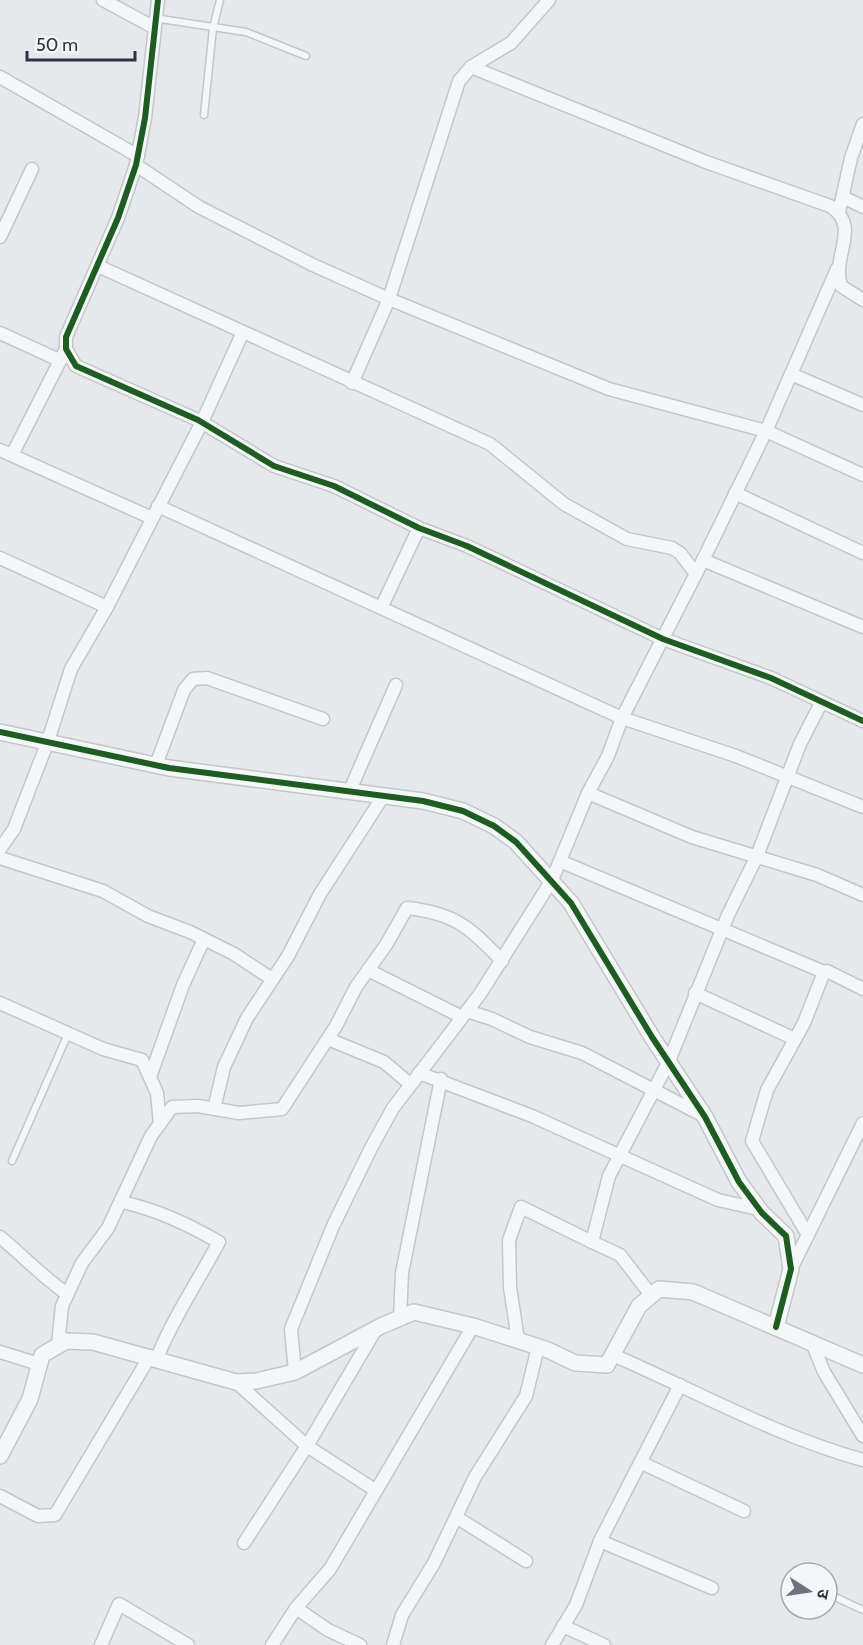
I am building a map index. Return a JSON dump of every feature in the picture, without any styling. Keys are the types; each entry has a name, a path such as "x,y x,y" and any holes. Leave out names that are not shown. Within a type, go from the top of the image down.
{"street":[{"path":"103,0 154,23"},
{"path":"152,518 6,452 62,355 70,325 118,218 137,160 145,118 158,0"},
{"path":"352,383 389,299 462,75 511,42 549,0"},
{"path":"295,1372 291,1329 333,1226 393,1108 502,961 562,862 588,793 608,756 622,718 766,431 837,268 846,228 839,212 821,202 706,162 471,67"},
{"path":"0,77 137,160 199,207 313,265 389,299 609,389 766,431 863,475"},
{"path":"839,212 851,158 863,124"},
{"path":"0,237 32,169"},
{"path":"843,197 863,207"},
{"path":"98,266 490,444 564,504 627,539 672,548 680,554 696,574"},
{"path":"837,268 841,286 863,300"},
{"path":"0,849 14,829 48,741 71,669 107,607 202,422 243,332"},
{"path":"0,333 62,355 76,366 202,422 274,466 334,486 419,528 467,546 663,639 771,678 863,721"},
{"path":"791,374 863,405"},
{"path":"735,493 863,553"},
{"path":"158,506 622,718 736,756 863,807"},
{"path":"381,608 419,528"},
{"path":"1,560 107,607"},
{"path":"703,560 860,626 863,612"},
{"path":"156,765 184,690 193,679 207,678 323,719"},
{"path":"350,790 396,685"},
{"path":"592,1242 609,1176 669,1061 722,928 757,856 800,744 821,703"},
{"path":"0,732 156,765 423,801 463,811 494,826 516,842 571,903 647,1029 705,1116 739,1182 758,1209 786,1236 790,1245 791,1269"},
{"path":"588,793 692,837 817,875 863,895"},
{"path":"214,1109 224,1067 247,1018 320,894 384,795"},
{"path":"0,858 103,891 147,916 234,954 272,979"},
{"path":"562,862 824,972 827,971 863,989"},
{"path":"58,1345 62,1306 81,1263 108,1228 152,1137 172,1107 239,1113 282,1109 328,1039 356,987 386,945 407,908 434,911 471,929 502,961"},
{"path":"150,1077 183,985 204,939"},
{"path":"368,970 464,1014 492,1019 530,1037 582,1053 705,1116"},
{"path":"808,1235 752,1141 767,1090 795,1040 824,972"},
{"path":"695,993 795,1040"},
{"path":"0,1003 103,1049 142,1060 157,1093 160,1124"},
{"path":"328,1039 384,1062 410,1084"},
{"path":"419,1073 441,1079 532,1116 718,1200 758,1209"},
{"path":"400,1318 402,1273 441,1079"},
{"path":"776,1328 791,1269 863,1123"},
{"path":"0,1496 38,1516 55,1515 154,1357 168,1330 181,1313 219,1242 184,1222 149,1208 122,1202"},
{"path":"518,1340 510,1287 508,1240 521,1208 620,1255 651,1295"},
{"path":"0,1237 21,1254 39,1274 67,1294"},
{"path":"0,1456 30,1399 42,1355 66,1341 93,1342 154,1357 236,1382 256,1381 295,1372 376,1329 414,1312 473,1326 518,1340 575,1363 607,1365 639,1306 658,1289 693,1292 863,1365"},
{"path":"272,1645 296,1608 330,1569 473,1326"},
{"path":"244,1543 307,1446 376,1329"},
{"path":"812,1343 824,1372 863,1436"},
{"path":"393,1645 402,1615 434,1563 475,1477 526,1396 538,1347"},
{"path":"0,1352 39,1364"},
{"path":"613,1355 766,1426 831,1451 863,1460"},
{"path":"236,1382 307,1446 375,1490"},
{"path":"552,1645 576,1605 600,1541 680,1385"},
{"path":"642,1463 744,1511"},
{"path":"456,1517 526,1561"},
{"path":"600,1541 712,1588"},
{"path":"101,1645 119,1604 188,1645"},
{"path":"296,1608 328,1630 360,1645"},
{"path":"563,1626 604,1645"}],"lane":[{"path":"204,115 213,28 220,0"},
{"path":"154,23 246,32 306,56"},
{"path":"12,1161 68,1034"},
{"path":"839,1599 863,1610"}],"cycle path":[{"path":"158,0 145,118 136,165 118,218 66,337 66,349 76,366 198,420 274,466 334,486 419,528 467,546 663,639 771,678 863,721"},
{"path":"0,732 169,768 423,801 463,811 494,826 516,842 571,903 652,1037 705,1117 739,1182 762,1213 786,1236 791,1269 776,1327"}]}
